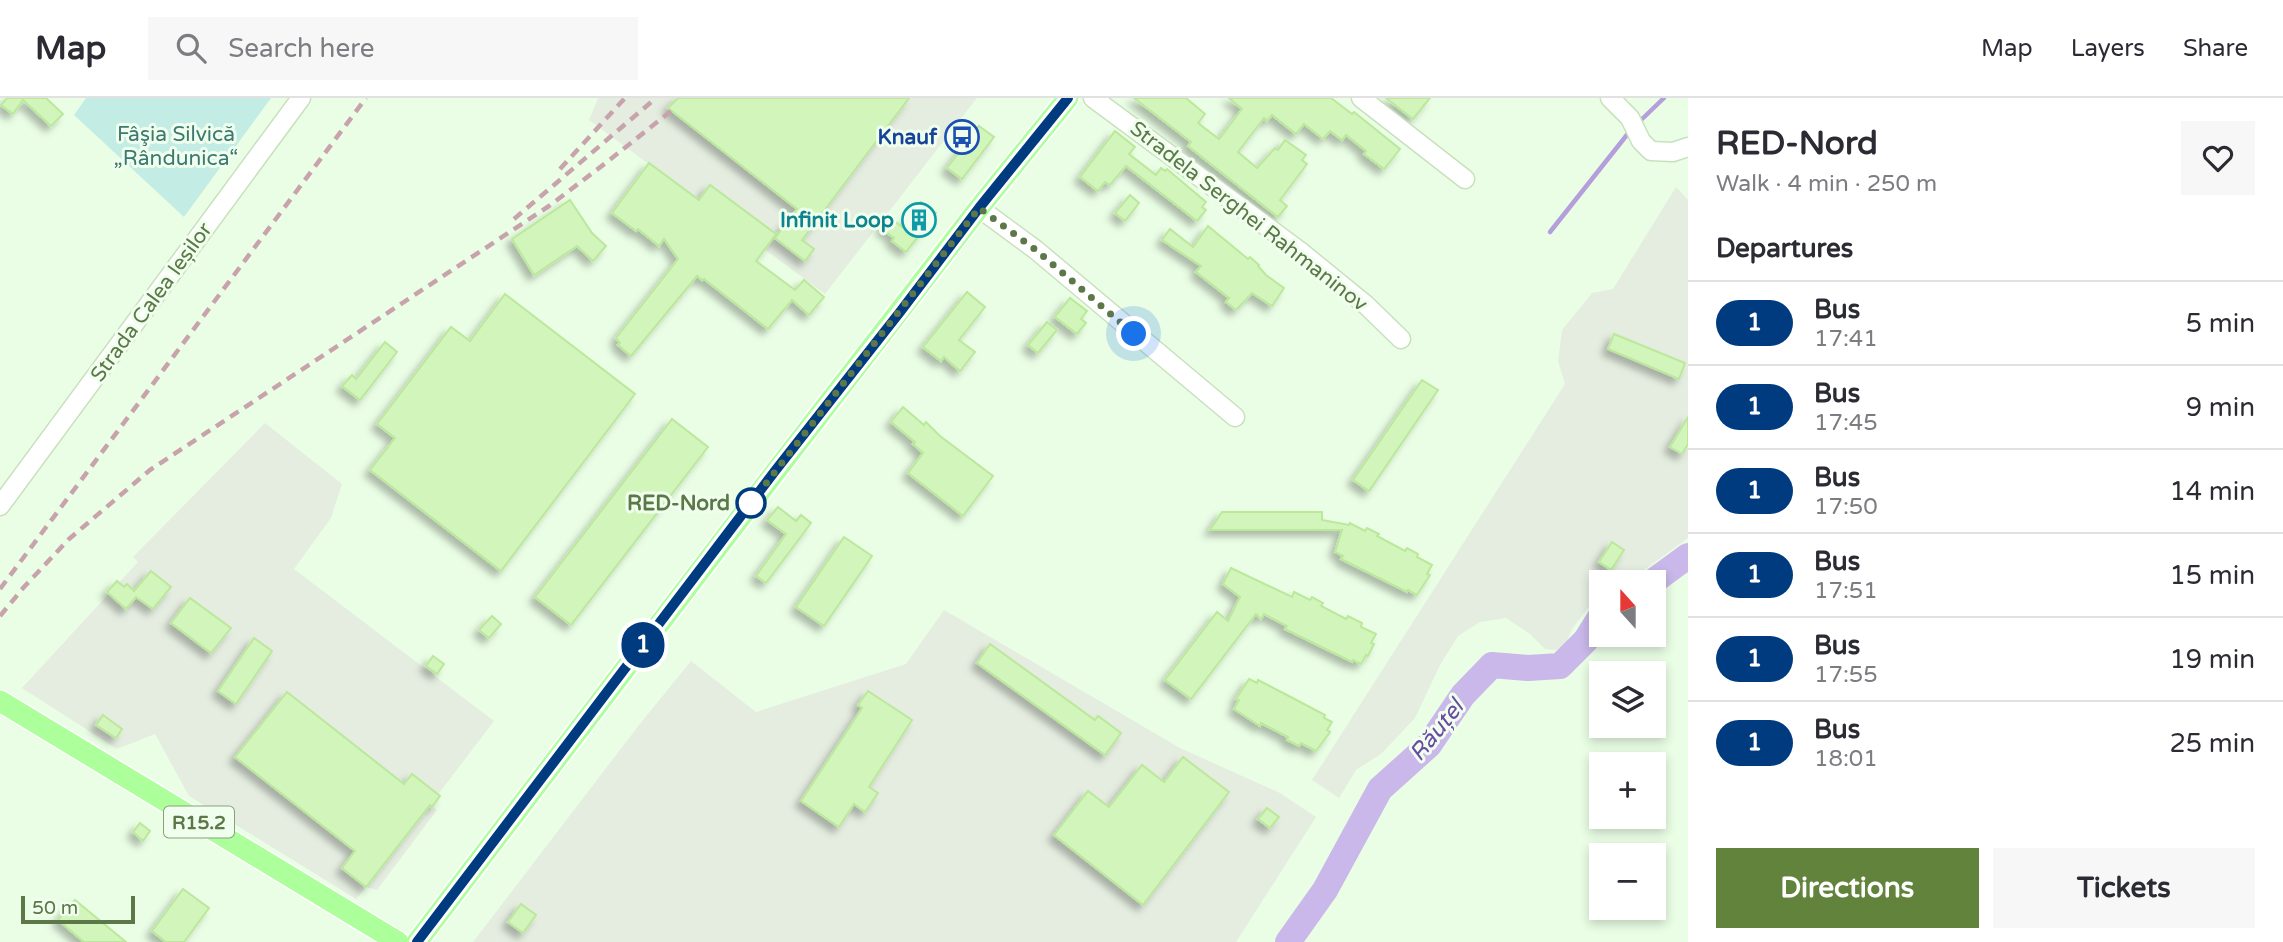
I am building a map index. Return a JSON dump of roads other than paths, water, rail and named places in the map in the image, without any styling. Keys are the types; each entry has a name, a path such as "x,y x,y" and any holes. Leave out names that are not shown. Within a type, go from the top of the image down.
{"main road":[{"path":"417,942 979,208 1068,98"},
{"name":"R15.2","path":"0,701 398,942"}],"street":[{"name":"Strada Calea Ieșilor","path":"0,506 301,98"},
{"name":"Stradela Serghei Rahmaninov","path":"1093,98 1301,252 1366,305 1401,339"},
{"path":"1361,98 1465,179"},
{"path":"1610,98 1630,118 1641,141 1651,151 1673,152 1688,147"},
{"path":"979,208 1036,250 1235,417"}],"waterway":[{"path":"1639,122 1664,98"},
{"path":"1550,232 1630,131"},
{"name":"Răuțel","path":"1666,572 1688,556"},
{"name":"Răuțel","path":"1288,942 1325,890 1380,789 1429,745 1463,695 1492,665 1528,668 1560,666 1589,635"}],"railway":[{"path":"0,589 366,98"},
{"path":"560,169 625,98"},
{"path":"514,219 656,98"},
{"path":"0,616 69,539 150,470 549,206 671,111"}],"place":[{"name":"Knauf","path":"962,137"},
{"name":"Infinit Loop","path":"919,220"},
{"name":"RED-Nord","path":"751,503"}],"park label":[{"name":"Fâşia Silvică „Rândunica“","path":"176,146"}]}
